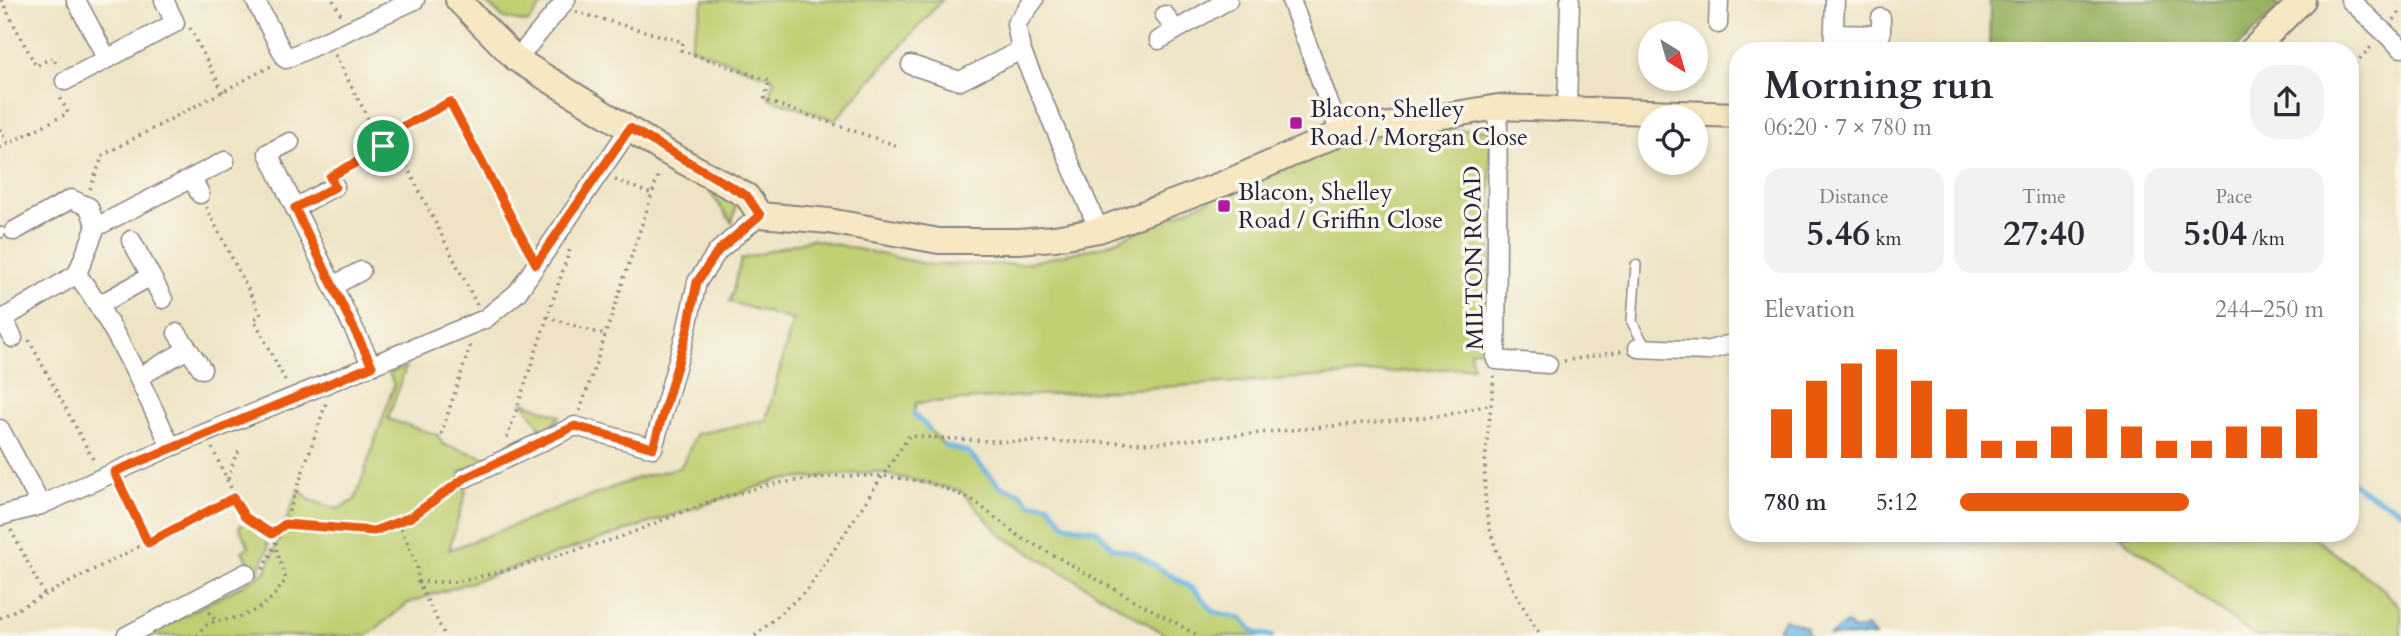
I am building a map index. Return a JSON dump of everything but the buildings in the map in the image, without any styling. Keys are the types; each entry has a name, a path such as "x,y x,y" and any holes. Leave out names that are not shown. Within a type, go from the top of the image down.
{"street":[{"path":"76,0 107,59"},
{"path":"64,78 175,23 164,0"},
{"path":"255,0 286,59 415,0"},
{"path":"458,0 517,59 666,152 747,196 760,215"},
{"path":"1034,0 1016,24 1021,50 1099,230"},
{"path":"1159,40 1228,0"},
{"path":"1291,0 1340,133"},
{"path":"1567,107 1570,0"},
{"path":"1718,24 1719,0"},
{"path":"1833,42 1835,0"},
{"path":"2261,42 2304,0"},
{"path":"2350,0 2398,51"},
{"path":"517,59 563,4"},
{"path":"1165,15 1175,30"},
{"path":"1837,42 1886,29"},
{"path":"921,62 960,81 1021,50"},
{"path":"465,478 575,426 653,448 687,332 697,282 718,251 760,215 829,221 939,241 1018,241 1099,230 1225,183 1340,133 1498,107 1567,107 1729,115"},
{"name":"MILTON ROAD","path":"1498,107 1496,360 1548,364"},
{"path":"2,516 41,505 171,447 485,319 517,293 630,128"},
{"path":"290,142 268,153 372,366"},
{"path":"12,336 3,319 77,274 96,227 196,186 225,161"},
{"path":"295,208 335,187"},
{"path":"14,232 71,199 85,202 96,227"},
{"path":"131,240 163,299"},
{"path":"333,286 362,271"},
{"path":"77,274 99,305 138,377 171,447"},
{"path":"99,305 151,276"},
{"path":"177,333 202,369"},
{"path":"1642,348 1706,351 1729,345"},
{"path":"138,377 188,349"},
{"path":"0,429 41,505"},
{"path":"126,636 246,573"}],"lane":[{"path":"1636,265 1632,322 1642,348"}],"path":[{"path":"0,148 68,113 52,81 64,78 53,57 36,66 1,0"},
{"path":"563,4 683,42 681,50 770,81 764,100 898,146"},
{"path":"175,23 184,18 223,92"},
{"path":"327,41 383,146"},
{"path":"85,202 103,155 286,59"},
{"path":"485,319 390,133 450,102 536,264"},
{"path":"0,129 8,144"},
{"path":"335,187 330,177 394,141"},
{"path":"575,426 666,152"},
{"path":"598,174 652,194"},
{"path":"196,186 261,315 254,319 294,398"},
{"path":"500,460 574,238"},
{"path":"547,317 605,335"},
{"path":"12,336 23,329 148,543"},
{"path":"442,433 470,347 460,329"},
{"path":"1548,364 1642,348"},
{"path":"1496,360 1486,479 1491,532 1505,571 1541,636"},
{"path":"246,573 253,579 262,572 285,524 334,382"},
{"path":"755,636 808,589 909,436 988,441 1156,443 1447,415 1492,404"},
{"path":"205,435 233,498 245,517 272,534 285,524 374,531 411,517 465,478"},
{"path":"227,481 236,454 241,451"},
{"path":"418,582 458,582 514,568 618,538 716,499 778,483 836,476 883,476 927,482 971,499 1019,536 1199,636"},
{"path":"0,618 233,498"},
{"path":"2,516 45,596"},
{"path":"398,522 416,564 418,582 445,636"},
{"path":"197,636 204,626 216,621 237,619 261,609 275,597 286,579 275,545"},
{"path":"199,598 216,621"}],"green space":[{"path":"484,0 546,0 528,23 503,18"},
{"path":"704,0 942,0 835,120 768,98 774,79 690,47"},
{"path":"1990,0 2271,0 2281,7 2243,42 1989,42"},
{"path":"1490,129 1490,347 1470,351 1473,367 916,403 914,414 946,447 968,452 1001,487 1021,493 1030,504 1048,504 1065,525 1096,530 1113,548 1134,553 1195,590 1214,612 1241,618 1255,633 1272,636 1168,636 1001,535 961,491 876,472 779,480 408,603 367,636 146,636 265,573 299,489 310,500 338,509 355,500 394,385 389,373 406,367 388,419 438,435 442,444 488,458 460,472 466,492 449,550 638,478 681,467 696,434 766,420 793,320 730,302 741,259 811,239 931,265 1021,264 1104,246 1342,142 1420,132"},
{"path":"705,185 719,189 736,206 732,223"},
{"path":"523,402 560,416 544,433"},
{"path":"246,521 266,535 268,549 257,574 242,551 249,547 239,527"},
{"path":"2128,542 2320,542 2383,589 2401,608 2401,636 2254,636"}],"water":[{"path":"1784,619 1806,627 1809,636 1774,636"},
{"path":"1846,623 1855,631 1867,627 1875,636 1829,636"}],"waterway":[{"path":"914,414 929,429"},
{"path":"945,446 968,452 1001,487 1021,493 1030,504 1048,504 1065,525 1096,530 1113,548 1134,553 1195,590 1214,612 1241,618 1255,633 1272,636"},
{"path":"2359,488 2401,512"}],"place":[{"name":"Blacon, Shelley Road / Morgan Close","path":"1296,123"},
{"name":"Blacon, Shelley Road / Griffin Close","path":"1224,206"}],"route":[{"path":"450,102 536,264 630,128 666,152 747,196 760,215 718,251 697,282 687,332 653,448 575,426 465,478 411,517 374,531 346,530 313,524 285,524 272,534 245,517 233,498 148,543 114,472 372,366 295,208 335,187 330,177 383,146 394,141 390,133 450,102"}]}
